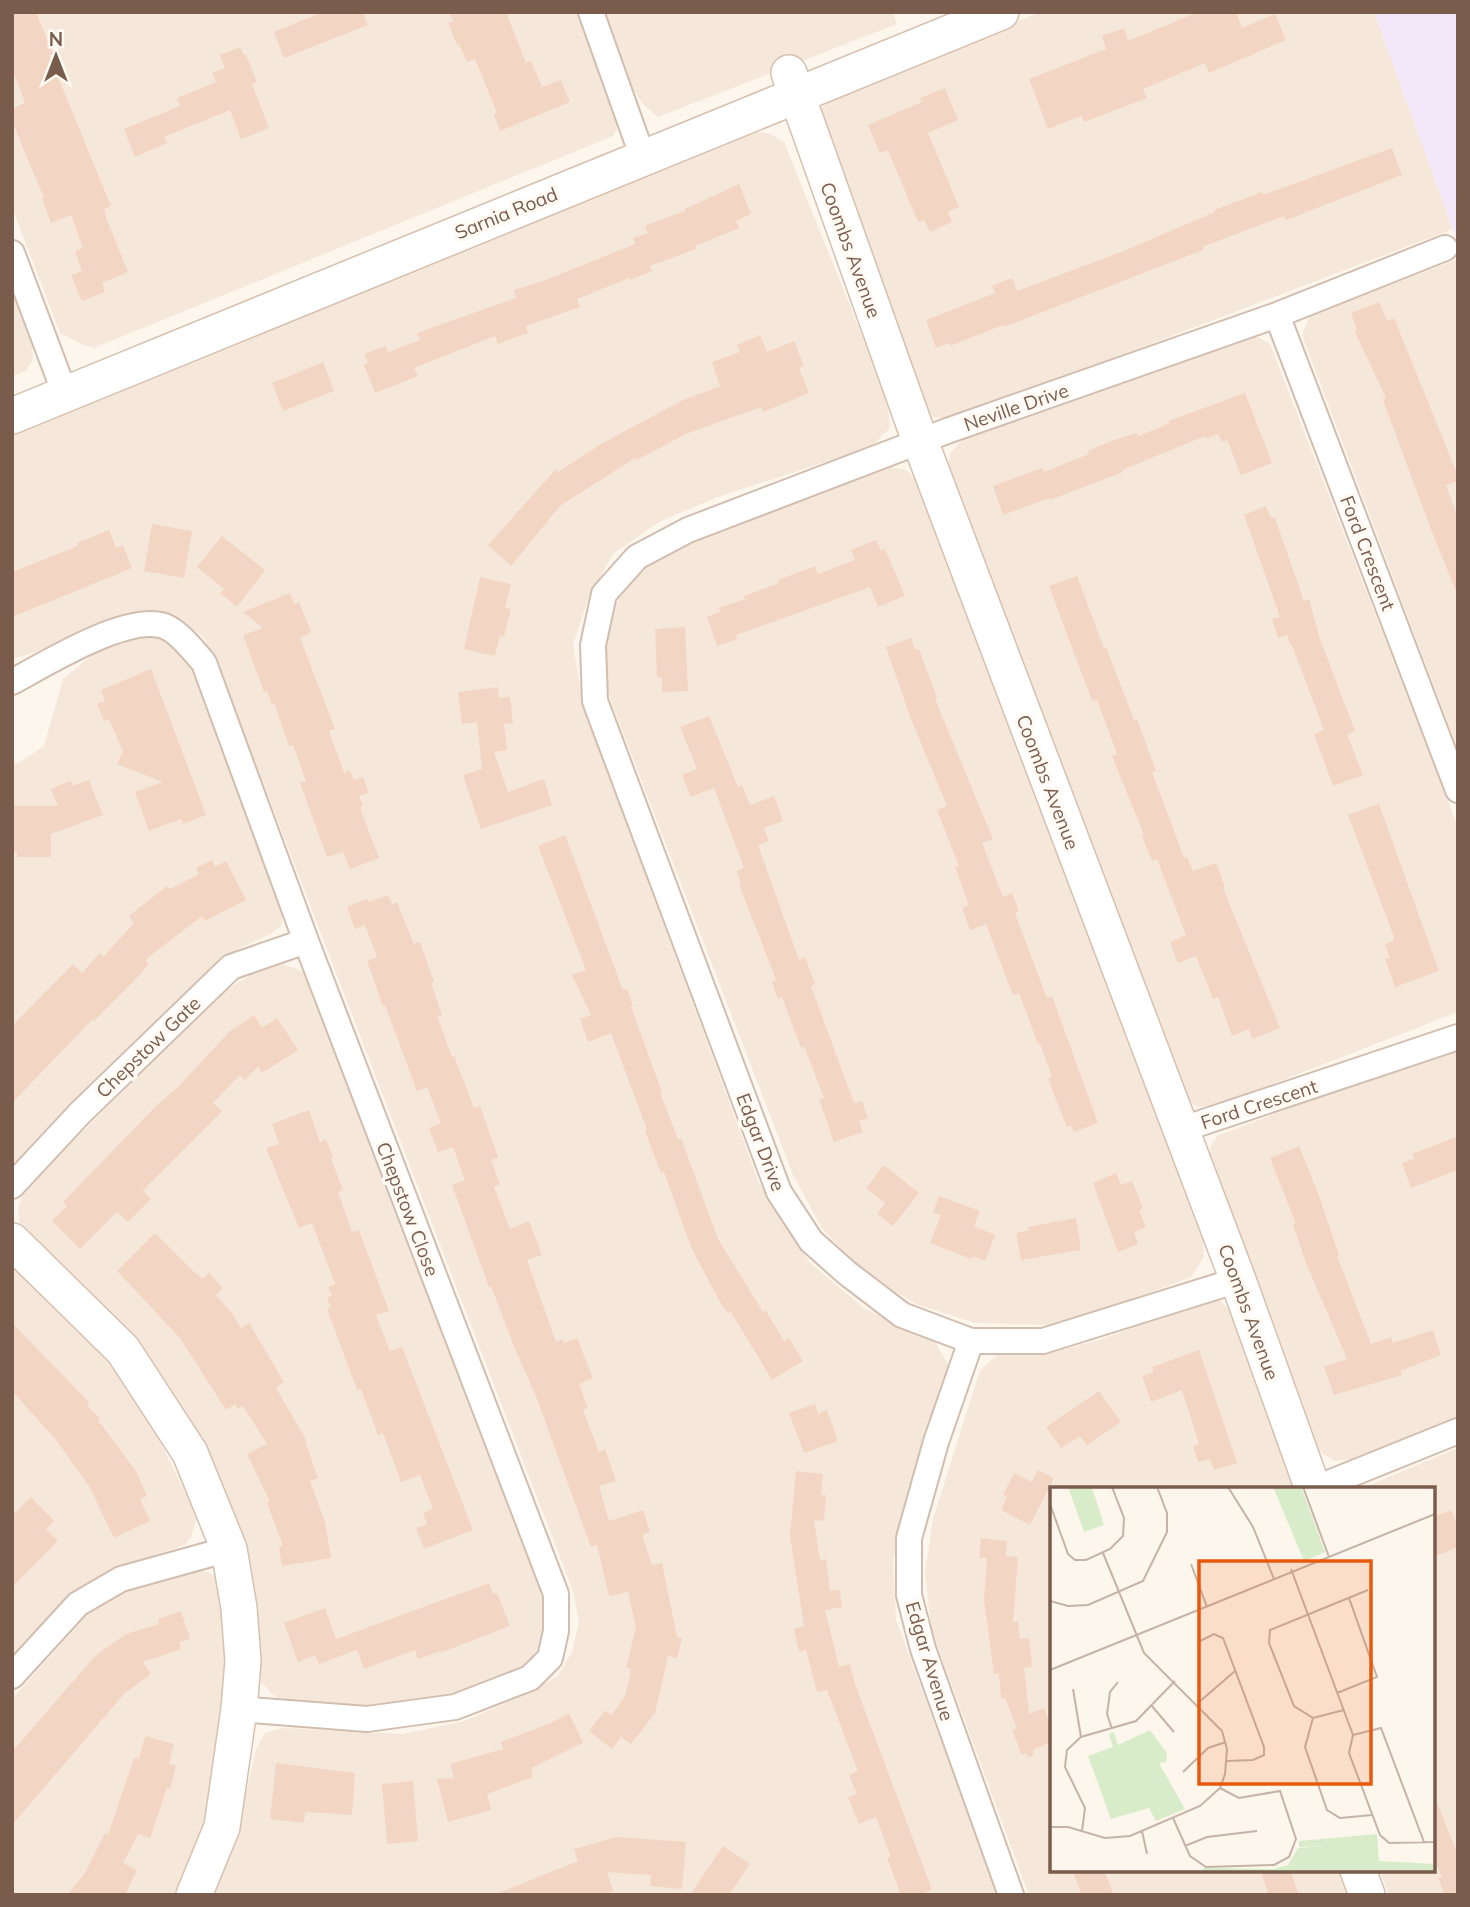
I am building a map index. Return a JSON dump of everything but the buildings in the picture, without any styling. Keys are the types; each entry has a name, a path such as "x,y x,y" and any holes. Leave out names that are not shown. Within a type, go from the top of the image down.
{"street":[{"path":"591,12 639,147"},
{"name":"Sarnia Road","path":"792,85 938,12"},
{"name":"Sarnia Road","path":"12,416 61,383 792,85 1001,12"},
{"name":"Coombs Avenue","path":"792,85 920,441 1238,1280 1313,1487"},
{"name":"Neville Drive","path":"604,594 637,558 688,530 920,441 1277,316 1445,248"},
{"path":"12,253 61,383"},
{"name":"Ford Crescent","path":"1277,316 1458,790"},
{"name":"Sarnia Road","path":"12,390 61,383"},
{"name":"Edgar Drive","path":"604,594 593,645 596,701 779,1192 811,1241 847,1273 902,1315 971,1342 1043,1342 1238,1280"},
{"name":"Chepstow Close","path":"12,682 125,626 162,625 186,642 204,663 306,941 556,1594 556,1631 550,1658 530,1678 455,1707 367,1719 239,1709"},
{"name":"Chepstow Gate","path":"12,1186 80,1113 231,967 306,941"},
{"name":"Ford Crescent","path":"1180,1130 1458,1037"},
{"path":"12,1241 123,1350 190,1453 229,1549 239,1608 243,1661 239,1709 222,1827 194,1895"},
{"name":"Edgar Avenue","path":"971,1342 936,1442 909,1538 909,1595 923,1649 1011,1895"},
{"path":"1319,1487 1458,1431"},
{"path":"12,1676 78,1604 110,1585 121,1579 229,1549"},
{"path":"1358,1872 1367,1895"}],"shaded area":[{"path":"12,12 577,12 615,102 619,125 613,136 94,348 60,333 12,207"},
{"path":"602,12 892,12 897,24 658,117 643,104 625,77"},
{"path":"1041,12 1374,12 1453,229 953,419 932,417 923,406 817,117 827,100"},
{"path":"1374,12 1458,12 1458,243 1453,229"},
{"path":"754,131 771,134 784,142 887,398 890,428 871,447 715,498 659,522 613,554 588,599 573,645 584,709 759,1183 809,1262 865,1309 934,1340 950,1368 893,1559 896,1620 998,1895 208,1895 241,1816 256,1750 265,1733 284,1728 403,1734 464,1721 529,1693 558,1676 572,1652 579,1622 573,1591 226,686 205,639 183,621 163,613 135,612 12,659 12,434 737,133"},
{"path":"1458,259 1458,750 1302,335 1310,316"},
{"path":"12,285 32,338 33,359 26,371 12,376"},
{"path":"1253,334 1270,344 1458,827 1458,1012 1221,1104 1199,1107 1185,1100 947,476 950,453 963,440"},
{"path":"892,467 906,470 920,485 1203,1235 1204,1257 1191,1277 1054,1325 975,1323 916,1304 865,1273 823,1230 793,1175 605,686 604,645 616,604 637,571 676,546"},
{"path":"147,634 170,640 188,655 282,894 282,925 271,934 214,964 12,1166 12,763 19,763 44,746 63,679 101,648"},
{"path":"283,964 304,972 546,1601 544,1638 528,1664 454,1696 388,1708 288,1703 272,1694 259,1680 259,1627 244,1552 225,1490 201,1439 164,1378 122,1329 20,1231 18,1208 25,1189 220,994 257,971"},
{"path":"1458,1044 1458,1418 1351,1459 1335,1461 1320,1452 1208,1161 1210,1148 1217,1136"},
{"path":"12,1263 136,1392 197,1517 191,1537 185,1545 126,1565 12,1664"},
{"path":"1219,1300 1231,1312 1297,1487 1050,1487 1050,1872 1346,1872 1354,1895 1029,1895 931,1629 925,1572 933,1519 980,1370 999,1354 1056,1352 1105,1338 1198,1303"},
{"path":"1458,1448 1458,1895 1389,1895 1381,1872 1435,1872 1435,1487 1365,1487"},
{"path":"201,1569 217,1577 227,1624 220,1772 191,1863 174,1895 12,1895 12,1699 92,1610 133,1586"}]}
